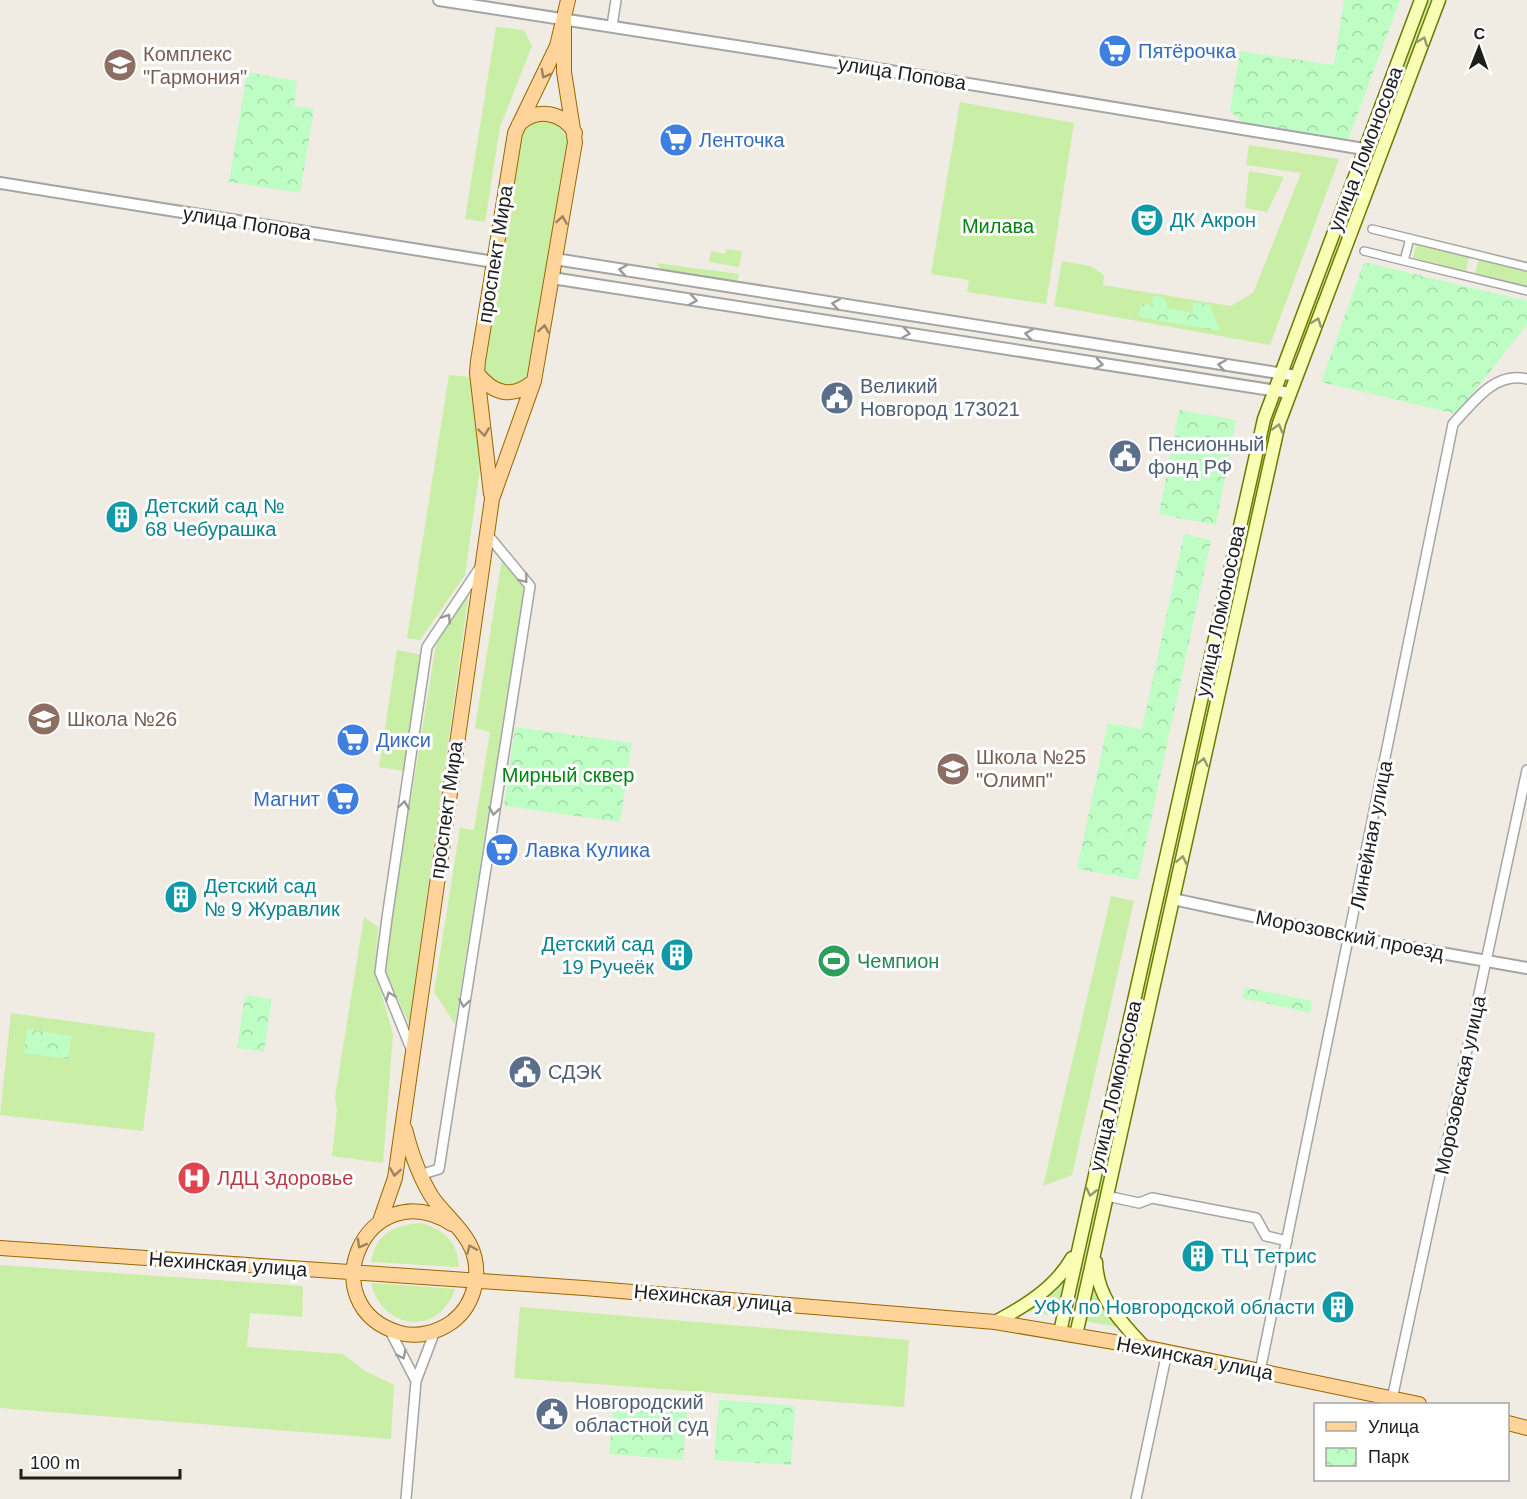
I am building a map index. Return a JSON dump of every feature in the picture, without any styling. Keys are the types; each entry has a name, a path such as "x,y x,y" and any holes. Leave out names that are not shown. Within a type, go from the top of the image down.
{"main road":[{"name":"проспект Мира","path":"492,499 477,374 494,262 517,126 548,69 568,0"},
{"name":"улица Ломоносова","path":"1060,1332 1248,480 1279,374 1421,0"},
{"name":"улица Ломоносова","path":"1076,1335 1279,423 1439,0"},
{"name":"проспект Мира","path":"389,1329 370,1316 363,1306 355,1290 353,1272 360,1243 380,1221 395,1178 492,499 534,381 552,278 575,133 564,72 564,19"},
{"path":"517,126 530,116 550,114 567,121 575,133"},
{"path":"477,374 487,386 503,393 518,392 534,381"},
{"path":"1225,589 1240,592"},
{"path":"1119,1067 1135,1070"},
{"name":"проспект Мира","path":"403,1121 420,1175 471,1249 476,1280"},
{"name":"проспект Мира","path":"380,1221 404,1212 417,1211 441,1217 452,1224"},
{"name":"улица Ломоносова","path":"1097,1240 1096,1268 1102,1291 1116,1317 1144,1347"},
{"name":"улица Ломоносова","path":"995,1322 1032,1301 1056,1281 1067,1268 1080,1241"},
{"name":"Нехинская улица","path":"0,1248 476,1280 995,1322 1144,1347 1414,1403"},
{"path":"389,1329 404,1334 435,1331 446,1326 463,1311 476,1280"},
{"path":"1509,1423 1527,1428"}],"street":[{"name":"улица Попова","path":"439,0 612,26 1364,150"},
{"path":"612,26 616,0"},
{"name":"улица Попова","path":"0,183 494,262"},
{"path":"1372,229 1527,267"},
{"path":"1404,261 1410,238"},
{"path":"1364,251 1527,291"},
{"path":"555,259 1297,376"},
{"path":"650,293 653,275"},
{"path":"552,278 1290,393"},
{"name":"Линейная улица","path":"1260,1371 1453,424 1493,383 1516,376 1527,379"},
{"path":"420,1175 440,1169 530,586 487,534"},
{"path":"412,1051 380,972 387,918 428,647 482,564"},
{"name":"Морозовская улица","path":"1392,1399 1527,770"},
{"name":"Морозовский проезд","path":"1173,899 1350,937 1527,968"},
{"path":"1107,1196 1139,1203 1152,1198 1256,1218 1266,1236 1287,1241"},
{"path":"389,1329 416,1381"},
{"path":"406,1499 416,1381 435,1331"},
{"path":"1136,1499 1167,1352"}],"green space":[{"path":"1344,0 1400,0 1348,140 1242,122 1230,111 1240,51 1334,65"},
{"path":"1426,0 1433,0 1388,122 1381,120"},
{"path":"496,27 524,30 532,46 500,127 485,222 465,219"},
{"path":"247,72 297,81 294,106 314,109 300,193 229,182"},
{"name":"Милава","path":"960,102 1074,123 1046,304 967,292 969,280 931,274"},
{"path":"546,121 560,126 568,142 530,375 521,385 504,388 484,373 481,364 520,134 530,124"},
{"path":"1379,124 1386,126 1304,343 1298,341"},
{"path":"1249,145 1339,159 1270,345 1054,306 1062,261 1090,266 1104,275 1103,285 1231,306 1253,293 1301,173 1246,165"},
{"path":"1249,171 1284,177 1267,212 1245,208"},
{"path":"1416,244 1469,257 1466,271 1413,258"},
{"path":"726,249 742,251 739,267 709,262 711,251 725,254"},
{"path":"1479,259 1527,271 1527,286 1475,273"},
{"path":"1364,262 1527,301 1527,325 1456,414 1321,382"},
{"path":"656,263 739,274 737,281 662,270"},
{"path":"1153,296 1164,298 1168,308 1193,313 1193,302 1210,305 1220,331 1139,317 1141,304 1152,305"},
{"path":"449,375 471,377 482,454 465,575 420,640 407,638"},
{"path":"1179,410 1236,420 1216,525 1159,514"},
{"path":"1268,425 1273,427 1237,583 1232,581"},
{"path":"1184,534 1211,540 1138,880 1077,869 1108,723 1142,729"},
{"path":"502,559 524,588 455,1024 434,992 460,828 474,830 490,732 475,728"},
{"path":"469,592 409,1024 384,967 436,644"},
{"path":"1228,598 1233,599 1131,1062 1126,1061"},
{"path":"397,650 423,655 404,771 379,767"},
{"name":"Мирный сквер","path":"515,727 632,743 620,822 504,806"},
{"path":"1111,896 1134,901 1072,1175 1043,1186"},
{"path":"364,917 378,927 375,971 393,1034 383,1163 332,1156 337,1110 335,1097"},
{"path":"1245,987 1317,1002 1312,1002 1310,1013 1242,998"},
{"path":"245,995 272,999 264,1052 237,1048"},
{"path":"11,1013 155,1033 143,1131 0,1115"},
{"path":"27,1029 72,1036 68,1059 24,1053"},
{"path":"1123,1076 1128,1077 1077,1304 1072,1303"},
{"path":"421,1223 437,1229 448,1238 456,1250 459,1267 371,1262 377,1244 388,1232 402,1226"},
{"path":"0,1265 303,1286 302,1317 250,1313 247,1347 343,1354 365,1371 394,1385 391,1439 0,1408"},
{"path":"1065,1279 1057,1316 1027,1311"},
{"path":"1093,1282 1101,1303 1118,1327 1085,1321"},
{"path":"371,1283 455,1289 447,1304 437,1315 424,1321 411,1322 387,1311 377,1299"},
{"path":"520,1307 909,1340 904,1407 514,1378"},
{"path":"614,1395 688,1401 683,1460 609,1454"},
{"path":"719,1400 795,1406 791,1465 714,1460"}],"place":[{"name":"Пятёрочка","path":"1115,51"},
{"name":"Комплекс \"Гармония\"","path":"120,65"},
{"name":"Ленточка","path":"676,140"},
{"name":"ДК Акрон","path":"1147,220"},
{"name":"Великий Новгород 173021","path":"837,398"},
{"name":"Пенсионный фонд РФ","path":"1125,456"},
{"name":"Детский сад № 68 Чебурашка","path":"122,517"},
{"name":"Школа №26","path":"44,719"},
{"name":"Дикси","path":"353,740"},
{"name":"Школа №25 \"Олимп\"","path":"953,769"},
{"name":"Магнит","path":"343,799"},
{"name":"Лавка Кулика","path":"502,850"},
{"name":"Детский сад № 9 Журавлик","path":"181,897"},
{"name":"Детский сад 19 Ручеёк","path":"677,955"},
{"name":"Чемпион","path":"834,961"},
{"name":"СДЭК","path":"525,1072"},
{"name":"ЛДЦ Здоровье","path":"194,1178"},
{"name":"ТЦ Тетрис","path":"1198,1256"},
{"name":"УФК по Новгородской области","path":"1338,1307"},
{"name":"Новгородский областной суд","path":"552,1414"}]}
